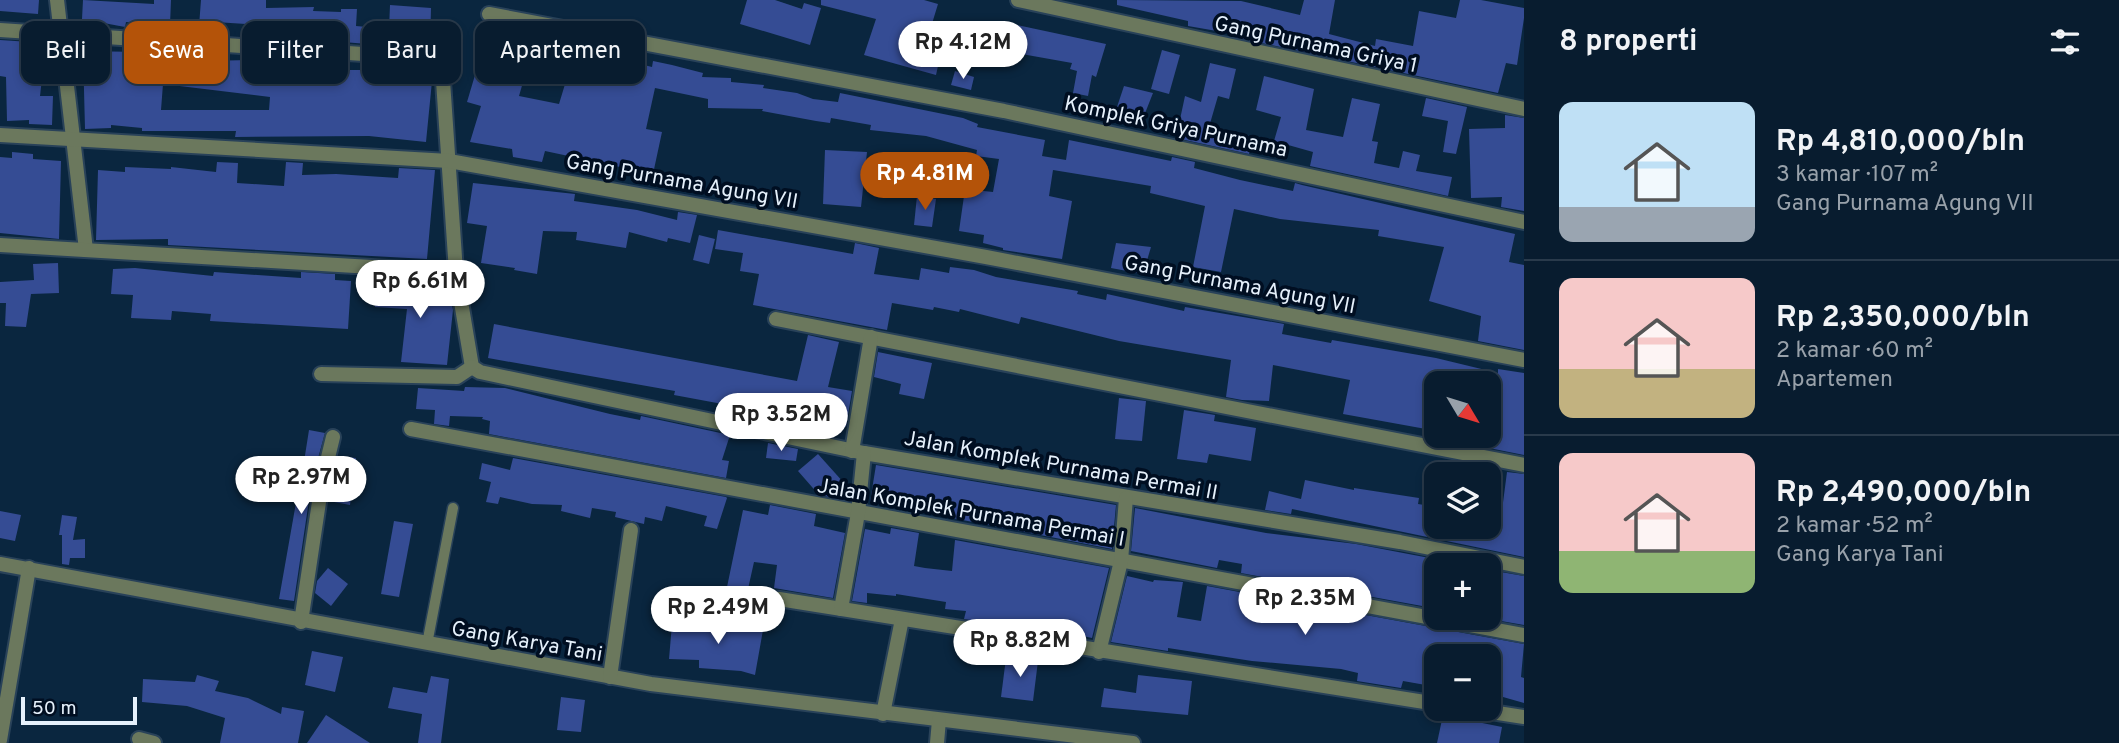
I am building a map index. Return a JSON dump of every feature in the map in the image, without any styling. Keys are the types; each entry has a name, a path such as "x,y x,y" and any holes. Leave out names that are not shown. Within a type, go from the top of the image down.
{"street":[{"path":"57,0 59,21"},
{"name":"Gang Purnama Griya 1","path":"1018,0 1524,109"},
{"name":"Komplek Griya Purnama","path":"489,14 1004,111 1524,222"},
{"path":"0,30 21,32"},
{"path":"110,38 435,57 442,66 456,272 472,367 457,377 321,374"},
{"path":"67,84 86,250"},
{"name":"Gang Purnama Agung VII","path":"0,135 449,161 999,260 1524,360"},
{"path":"0,245 456,272"},
{"path":"776,319 1524,465"},
{"path":"841,609 858,513 858,452 871,337"},
{"name":"Jalan Komplek Purnama Permai II","path":"472,367 480,372 858,452 1400,542 1524,567"},
{"name":"Jalan Komplek Purnama Permai I","path":"411,429 1524,635"},
{"path":"301,622 322,482 333,437"},
{"path":"1099,652 1121,561 1126,498"},
{"path":"610,677 631,530"},
{"name":"Gang Karya Tani","path":"0,564 301,622 709,693 1133,743"},
{"path":"0,740 2,712 29,568"},
{"path":"779,599 1424,702"},
{"path":"883,714 902,619"},
{"path":"1501,713 1524,717"},
{"path":"937,743 939,720"}],"lane":[{"path":"427,644 453,508"}],"building":[{"path":"0,0 39,0 38,14 0,11"},
{"path":"83,0 154,4 154,0 171,0 170,21 124,21 124,27 110,24 110,21 82,19"},
{"path":"201,0 266,0 266,8 314,7 313,11 341,12 341,9 357,9 356,26 362,27 362,44 348,42 348,21 242,21 242,24 199,21"},
{"path":"747,0 775,0 802,9 804,3 821,8 810,45 740,24"},
{"path":"821,0 924,0 938,4 927,40 943,44 936,75 864,55 876,19 821,5"},
{"path":"1117,0 1241,1 1300,15 1304,0 1335,0 1329,34 1375,46 1376,39 1413,46 1419,11 1456,18 1460,0 1481,0 1524,8 1524,18 1517,65 1506,63 1498,93 1233,37 1234,34 1188,26 1188,21 1117,5"},
{"path":"390,5 431,8 431,21 389,21"},
{"path":"1017,25 1106,44 1096,77 1092,75 1088,96 1073,93 1077,71 1070,69 1072,63 1010,52"},
{"path":"0,40 21,41 21,84 41,84 40,96 53,96 52,125 29,124 29,120 7,121 6,77 0,76"},
{"path":"1162,50 1180,55 1169,94 1151,89"},
{"path":"110,51 124,52 124,84 163,84 228,84 228,60 242,60 242,84 348,84 348,70 362,70 362,84 432,84 426,142 369,136 235,137 236,131 142,131 142,128 111,125 111,128 85,129 84,84 110,84","holes":["163,84 270,97 269,110 161,110"]},
{"path":"653,61 703,73 702,77 731,78 731,82 764,85 763,88 797,93 813,99 838,102 840,93 963,118 978,124 977,127 1045,140 1042,156 1066,160 1069,140 1171,161 1172,157 1195,162 1194,168 1240,180 1293,191 1295,183 1515,234 1509,262 1524,265 1524,350 1478,341 1481,316 1429,301 1444,247 1378,236 1379,230 1280,219 1234,209 1221,272 1193,267 1205,206 1150,193 1151,186 1053,170 1049,196 1072,201 1062,259 1003,250 983,243 984,235 959,231 965,189 993,192 999,159 976,156 977,150 926,136 870,130 871,125 831,118 830,123 816,121 762,111 763,109 708,108 708,99 655,88 646,129 662,132 653,174 545,151 542,162 513,157 512,149 470,142 481,106 467,102 475,75 475,84 522,84 519,96 559,104 565,84 645,84 645,65 652,67"},
{"path":"1210,63 1236,69 1229,99 1218,96 1209,127 1254,137 1249,154 1176,138 1185,96 1201,102"},
{"path":"955,71 974,77 971,90 951,85"},
{"path":"1264,76 1314,89 1306,130 1343,137 1352,98 1380,104 1372,141 1378,142 1374,163 1399,168 1403,151 1420,155 1416,171 1452,177 1448,196 1310,166 1313,152 1274,141 1281,117 1256,110"},
{"path":"1124,86 1153,93 1140,126 1114,116"},
{"path":"1426,98 1467,107 1456,154 1443,152 1448,121 1422,116"},
{"path":"1505,115 1524,118 1524,211 1501,207 1502,197 1471,198 1469,129 1505,128"},
{"path":"825,150 867,152 861,207 823,204"},
{"path":"12,152 33,154 33,159 61,161 59,239 0,233 0,157 12,158"},
{"path":"217,162 238,163 237,183 284,186 286,162 303,163 302,175 398,178 399,168 435,170 427,259 168,245 168,239 96,240 98,170 125,172 125,167 171,167 216,172"},
{"path":"473,183 575,194 574,201 637,210 677,220 678,212 697,215 690,243 668,238 667,242 629,232 626,248 576,240 577,232 543,231 537,274 481,263 487,226 467,223"},
{"path":"917,196 936,199 932,227 914,225"},
{"path":"718,230 853,254 855,243 879,248 874,274 919,280 921,268 949,273 950,267 974,270 996,277 1078,291 1077,294 1106,300 1107,294 1184,311 1185,307 1284,324 1282,334 1436,358 1490,371 1424,371 1424,429 1343,414 1350,380 1273,365 1269,401 1242,400 1226,397 1231,360 1119,341 1021,317 1019,324 960,309 959,312 934,307 933,310 892,303 887,330 753,305 759,274 740,271 743,253 715,249"},
{"path":"699,235 715,239 709,264 693,260"},
{"path":"1116,243 1151,247 1143,274 1111,268"},
{"path":"58,263 59,293 31,294 26,327 5,326 6,303 0,303 0,282 34,280 33,264"},
{"path":"135,268 213,276 214,272 301,278 301,272 335,274 335,280 351,281 348,329 210,321 211,314 172,311 171,320 131,318 133,295 111,294 113,269"},
{"path":"377,277 395,278 394,288 449,289 453,310 447,365 401,362 407,309 375,307"},
{"path":"494,324 797,381 808,335 839,342 828,387 852,391 846,427 674,395 675,391 488,358"},
{"path":"878,352 932,363 924,399 899,394 901,384 874,377"},
{"path":"1498,369 1524,373 1524,455 1489,448 1502,448 1502,371"},
{"path":"465,387 505,388 610,414 640,420 641,416 730,435 722,460 729,461 726,478 489,434 490,421 482,419 483,417 450,416 449,426 434,424 435,410 416,409 418,388 464,391"},
{"path":"1119,398 1146,401 1142,441 1115,439"},
{"path":"1184,410 1215,415 1214,421 1256,428 1251,461 1209,454 1207,463 1177,459"},
{"path":"309,430 325,433 312,480 294,601 279,599 297,497 298,467 303,468"},
{"path":"768,443 798,449 796,461 766,458"},
{"path":"818,454 844,483 829,497 819,495 798,471"},
{"path":"338,456 356,458 350,505 329,501"},
{"path":"513,458 727,498 717,529 704,526 707,516 666,506 662,521 645,517 644,524 615,517 616,512 592,508 590,518 561,511 562,505 532,504 500,497 498,504 486,502 491,482 479,479 482,463 510,470"},
{"path":"876,465 1116,505 1112,549 870,502"},
{"path":"1507,472 1524,474 1524,557 1437,539 1501,539"},
{"path":"1305,480 1354,490 1419,498 1418,504 1424,505 1424,536 1292,509 1291,514 1265,510 1269,491 1301,499"},
{"path":"770,505 816,514 814,526 845,533 833,598 774,588 777,565 754,562 748,589 759,590 758,606 718,604 720,587 727,587 743,510 768,515"},
{"path":"1135,508 1266,533 1356,544 1424,557 1424,606 1241,573 1242,564 1219,560 1217,568 1131,551"},
{"path":"0,511 21,515 15,541 0,538"},
{"path":"62,515 77,517 73,540 85,539 85,558 70,558 69,565 62,564 62,535 59,535"},
{"path":"394,521 413,524 399,597 381,594"},
{"path":"891,528 919,533 914,566 952,571 955,540 1109,568 1092,638 1050,629 1049,632 964,619 966,611 945,609 946,602 896,594 867,593 867,603 852,601 865,529 890,534"},
{"path":"328,568 348,584 331,606 315,593 317,581"},
{"path":"1501,572 1524,576 1524,625 1501,621"},
{"path":"1127,576 1153,582 1183,582 1177,617 1201,621 1207,586 1424,626 1424,630 1447,630 1524,644 1521,677 1524,678 1524,703 1501,696 1501,644 1424,644 1424,685 1403,681 1401,688 1357,681 1358,673 1341,669 1252,661 1111,642"},
{"path":"710,620 763,630 755,675 741,671 699,668 699,660 669,659 672,624 709,627"},
{"path":"312,651 343,657 335,692 305,685"},
{"path":"1006,658 1038,661 1033,701 1001,697"},
{"path":"197,675 219,681 215,691 248,698 281,714 282,707 304,711 298,743 220,743 225,718 187,706 142,702 143,679 195,682"},
{"path":"1138,675 1192,681 1188,715 1101,707 1104,688 1136,693"},
{"path":"431,676 449,679 441,743 418,743 422,714 388,708 393,687 427,693"},
{"path":"561,697 585,700 581,732 557,730"},
{"path":"326,715 370,743 307,743"},
{"path":"1442,721 1472,721 1502,727 1499,743 1437,743"}]}
